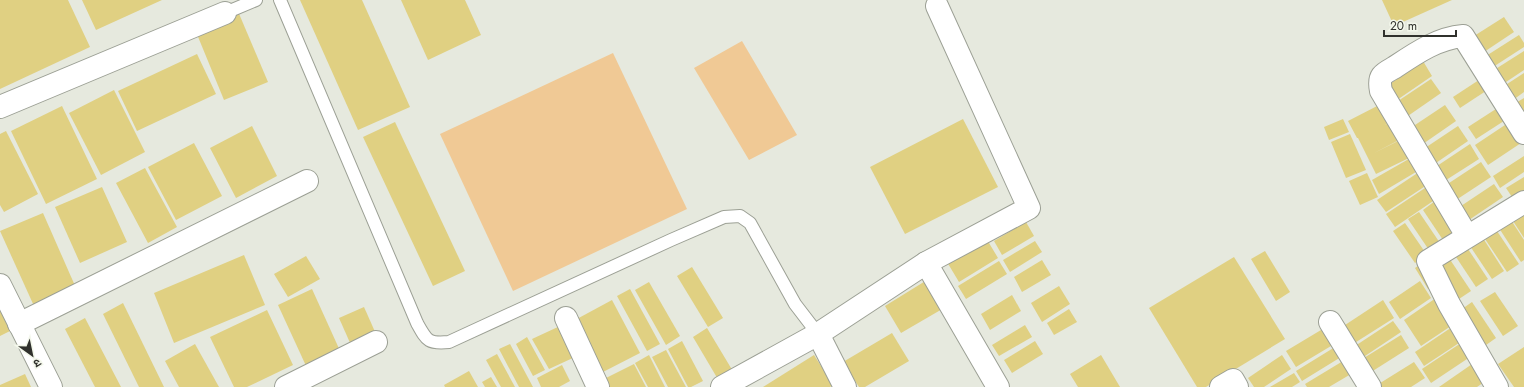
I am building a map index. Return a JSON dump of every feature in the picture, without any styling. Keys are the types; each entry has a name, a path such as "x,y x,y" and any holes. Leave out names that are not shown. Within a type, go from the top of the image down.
{"street":[{"path":"722,387 818,334 926,263 1029,208 942,3"},
{"path":"0,107 226,13"},
{"path":"1467,236 1381,91 1380,83 1382,76 1412,55 1440,41 1463,36 1524,133"},
{"path":"20,324 307,181"},
{"path":"1497,387 1449,304 1428,261 1524,202"},
{"path":"926,263 998,387"},
{"path":"0,285 51,387"},
{"path":"566,318 598,387"},
{"path":"1330,322 1370,387"},
{"path":"818,334 845,387"},
{"path":"286,387 376,342"},
{"path":"1221,387 1233,380 1237,387"}],"lane":[{"path":"226,13 256,0"},
{"path":"280,0 417,323 426,339 436,343 449,342 671,240 724,218 740,216 750,224 795,304 818,334"}],"shaded area":[{"path":"742,41 797,135 749,160 694,68"},
{"path":"613,53 687,209 513,291 440,134"}],"building":[{"path":"0,0 68,0 90,47 0,89"},
{"path":"82,0 162,0 96,30"},
{"path":"300,0 362,0 410,107 358,130"},
{"path":"401,0 465,0 481,35 428,60"},
{"path":"1382,0 1452,0 1394,26"},
{"path":"237,9 268,82 224,100 194,27"},
{"path":"1504,17 1514,32 1484,52 1474,36"},
{"path":"1519,35 1524,43 1524,47 1493,67 1486,56"},
{"path":"1524,51 1524,70 1503,84 1494,70"},
{"path":"197,54 216,94 137,131 118,91"},
{"path":"1423,61 1432,76 1397,100 1387,86"},
{"path":"1524,73 1524,92 1513,100 1504,86"},
{"path":"1485,76 1492,87 1460,108 1453,97"},
{"path":"1431,79 1441,93 1405,118 1395,103"},
{"path":"114,90 145,152 101,175 69,113"},
{"path":"1524,98 1524,120 1514,104"},
{"path":"1381,104 1390,121 1385,125 1392,121 1401,139 1374,153 1400,140 1409,158 1376,174 1348,121"},
{"path":"1445,105 1456,121 1420,146 1409,129"},
{"path":"62,106 97,179 46,204 11,131"},
{"path":"1499,107 1507,119 1476,139 1468,127"},
{"path":"963,119 998,187 905,234 870,167"},
{"path":"1343,119 1349,132 1329,140 1324,127"},
{"path":"1511,121 1524,141 1488,165 1475,145"},
{"path":"395,122 465,271 433,286 363,137"},
{"path":"252,126 277,176 236,198 210,148"},
{"path":"1458,126 1468,141 1433,165 1422,150"},
{"path":"6,131 38,194 4,212 0,205 0,134"},
{"path":"1350,134 1366,170 1346,178 1331,142"},
{"path":"194,143 222,196 176,220 148,167"},
{"path":"1470,144 1479,159 1443,182 1434,168"},
{"path":"1414,156 1421,169 1379,194 1372,180"},
{"path":"1524,156 1524,172 1500,188 1493,176"},
{"path":"1481,162 1491,177 1453,202 1443,187"},
{"path":"145,168 177,227 148,243 116,183"},
{"path":"1422,170 1430,183 1386,212 1377,200"},
{"path":"1367,173 1378,197 1360,205 1349,181"},
{"path":"1524,177 1524,198 1516,203 1506,188"},
{"path":"1431,184 1439,197 1395,227 1386,214"},
{"path":"1494,184 1503,197 1466,222 1458,208"},
{"path":"102,187 127,242 80,263 55,207"},
{"path":"1435,201 1458,235 1445,243 1423,210"},
{"path":"1419,212 1442,246 1431,253 1408,219"},
{"path":"43,213 76,288 34,306 0,231"},
{"path":"1524,214 1524,238 1513,221"},
{"path":"1509,217 1524,240 1524,260 1521,262 1497,225"},
{"path":"1026,222 1034,236 1002,255 994,241"},
{"path":"1405,223 1427,255 1415,263 1393,231"},
{"path":"1495,228 1519,264 1507,272 1483,236"},
{"path":"1481,235 1504,271 1492,279 1468,243"},
{"path":"986,238 998,258 959,282 947,262"},
{"path":"1035,241 1042,252 1010,272 1003,260"},
{"path":"1464,243 1488,279 1476,287 1452,251"},
{"path":"1265,251 1290,292 1276,301 1251,259"},
{"path":"244,255 265,305 174,343 154,293"},
{"path":"1447,255 1471,291 1459,299 1435,263"},
{"path":"306,256 320,279 288,297 274,274"},
{"path":"1234,257 1285,339 1206,387 1197,387 1149,308"},
{"path":"1042,260 1051,275 1022,292 1014,277"},
{"path":"999,261 1007,274 966,299 958,286"},
{"path":"1422,263 1436,283 1428,289 1415,268"},
{"path":"692,267 723,318 708,327 677,276"},
{"path":"927,280 944,308 901,333 885,306"},
{"path":"1420,281 1431,298 1400,319 1389,302"},
{"path":"649,282 680,336 666,345 635,290"},
{"path":"1059,286 1070,304 1042,322 1031,303"},
{"path":"312,289 341,353 307,368 278,305"},
{"path":"630,289 660,344 647,351 617,296"},
{"path":"1495,292 1518,326 1503,336 1480,301"},
{"path":"1012,295 1021,311 990,330 981,314"},
{"path":"1436,298 1454,324 1421,346 1404,320"},
{"path":"612,300 640,353 603,372 575,320"},
{"path":"1383,300 1394,318 1353,344 1342,327"},
{"path":"1472,302 1496,338 1486,345 1462,309"},
{"path":"123,303 164,387 139,387 103,314"},
{"path":"0,306 12,330 0,336"},
{"path":"364,307 376,334 351,345 339,318"},
{"path":"1069,309 1077,322 1054,335 1047,323"},
{"path":"267,310 293,365 247,387 234,387 210,337"},
{"path":"85,318 121,387 95,387 65,329"},
{"path":"1393,321 1401,332 1359,360 1352,348"},
{"path":"1025,325 1032,337 999,356 992,345"},
{"path":"560,326 575,357 549,369 532,339"},
{"path":"1326,327 1336,343 1296,367 1286,351"},
{"path":"1452,327 1462,341 1424,366 1415,352"},
{"path":"707,328 734,373 719,381 693,337"},
{"path":"892,333 909,361 865,387 859,387 843,362"},
{"path":"1401,335 1409,348 1368,374 1359,361"},
{"path":"527,337 545,370 533,376 516,344"},
{"path":"682,341 703,381 691,387 688,387 668,349"},
{"path":"1035,341 1043,354 1012,373 1004,360"},
{"path":"1464,341 1473,355 1431,383 1422,369"},
{"path":"195,344 219,387 179,387 165,361"},
{"path":"510,344 533,387 519,387 499,349"},
{"path":"1335,347 1341,357 1302,381 1296,371"},
{"path":"1524,347 1524,387 1514,387 1498,364"},
{"path":"666,350 686,387 668,387 652,357"},
{"path":"497,354 515,387 501,387 486,360"},
{"path":"649,355 665,387 648,387 635,363"},
{"path":"814,355 833,385 830,387 763,387"},
{"path":"1101,355 1120,387 1078,387 1070,374"},
{"path":"1282,355 1291,369 1264,387 1254,387 1248,378"},
{"path":"1343,361 1351,374 1329,387 1307,387 1305,384"},
{"path":"1414,362 1425,378 1411,387 1378,387 1377,385"},
{"path":"1475,362 1487,380 1477,387 1439,387"},
{"path":"634,364 646,387 606,387 602,380"},
{"path":"562,365 570,381 559,387 541,387 537,378"},
{"path":"469,371 478,387 445,387 444,385"},
{"path":"1294,373 1300,382 1292,387 1270,387"},
{"path":"25,374 31,387 0,387 0,385"},
{"path":"491,377 497,387 485,387 482,382"}]}
